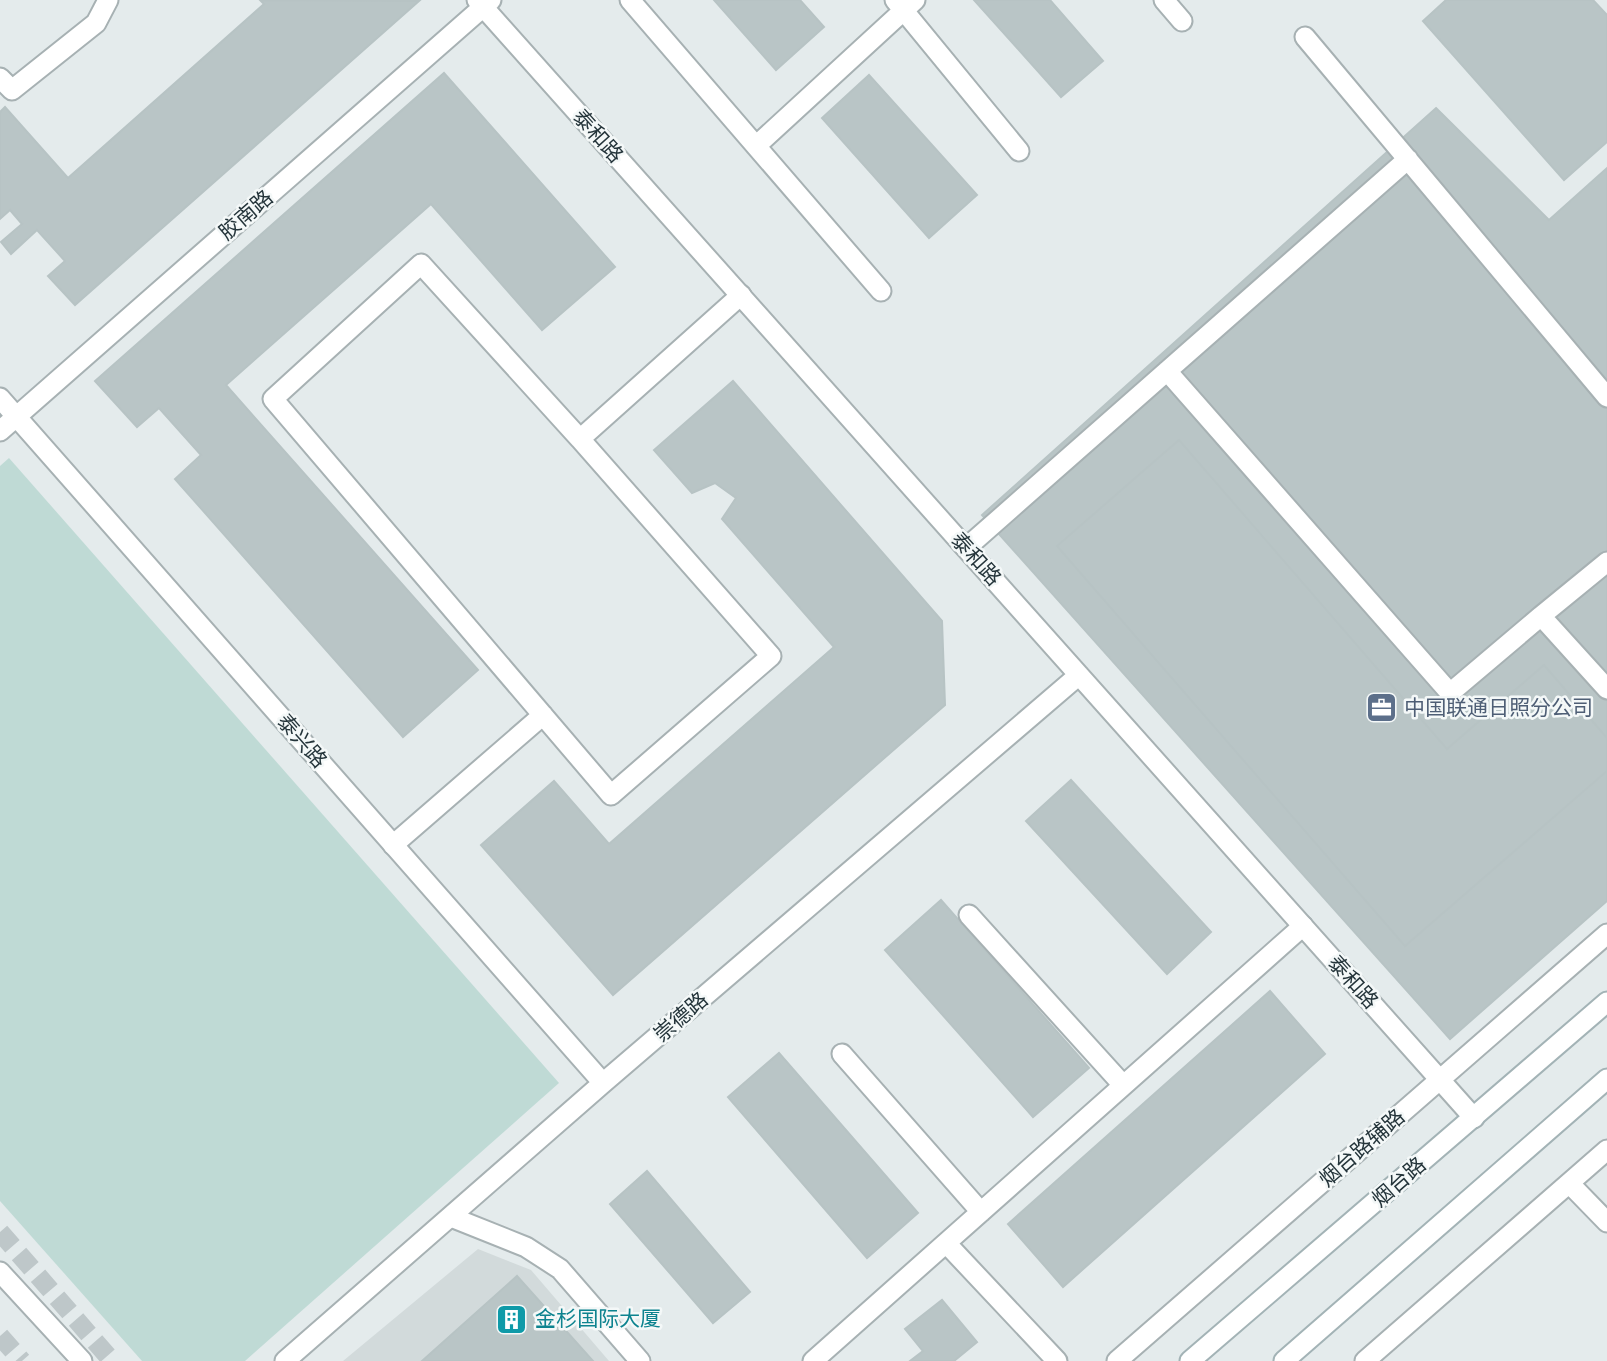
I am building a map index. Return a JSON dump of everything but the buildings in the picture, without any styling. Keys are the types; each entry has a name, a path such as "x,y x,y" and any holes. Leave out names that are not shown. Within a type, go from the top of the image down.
{"street":[{"path":"0,78 12,90 96,23 108,0"},
{"path":"630,0 881,291"},
{"path":"1164,0 1182,22"},
{"name":"泰和路","path":"484,2 741,296 1474,1118"},
{"name":"胶南路","path":"0,431 484,2"},
{"path":"756,146 905,3 1019,151"},
{"path":"1305,37 1607,397"},
{"path":"966,548 1408,159"},
{"path":"421,264 580,439 771,656 611,795 273,399 421,264"},
{"path":"580,439 741,296"},
{"path":"1167,371 1450,693 1607,562"},
{"name":"泰兴路","path":"0,398 603,1083"},
{"path":"1541,616 1607,689"},
{"name":"崇德路","path":"285,1361 603,1083 1080,675"},
{"path":"393,845 543,715"},
{"path":"969,915 1123,1085"},
{"path":"813,1361 1303,926"},
{"name":"烟台路辅路","path":"1117,1361 1607,934"},
{"name":"烟台路","path":"1190,1361 1607,1002"},
{"path":"842,1054 981,1212"},
{"path":"1284,1361 1607,1079"},
{"path":"1365,1361 1607,1150"},
{"path":"1569,1183 1607,1222"},
{"path":"451,1217 526,1247 560,1269 639,1361"},
{"path":"946,1244 1057,1361"},
{"path":"0,1272 82,1361"}],"shaded area":[{"path":"478,1249 531,1270 609,1361 343,1361"}],"green space":[{"path":"9,458 559,1083 245,1361 142,1361 0,1201 0,466"}],"tunnel":[{"path":"0,1232 112,1361"},
{"path":"0,1336 22,1361"}],"place":[{"name":"中国联通日照分公司","path":"1381,708"},
{"name":"金杉国际大厦","path":"512,1319"}]}
